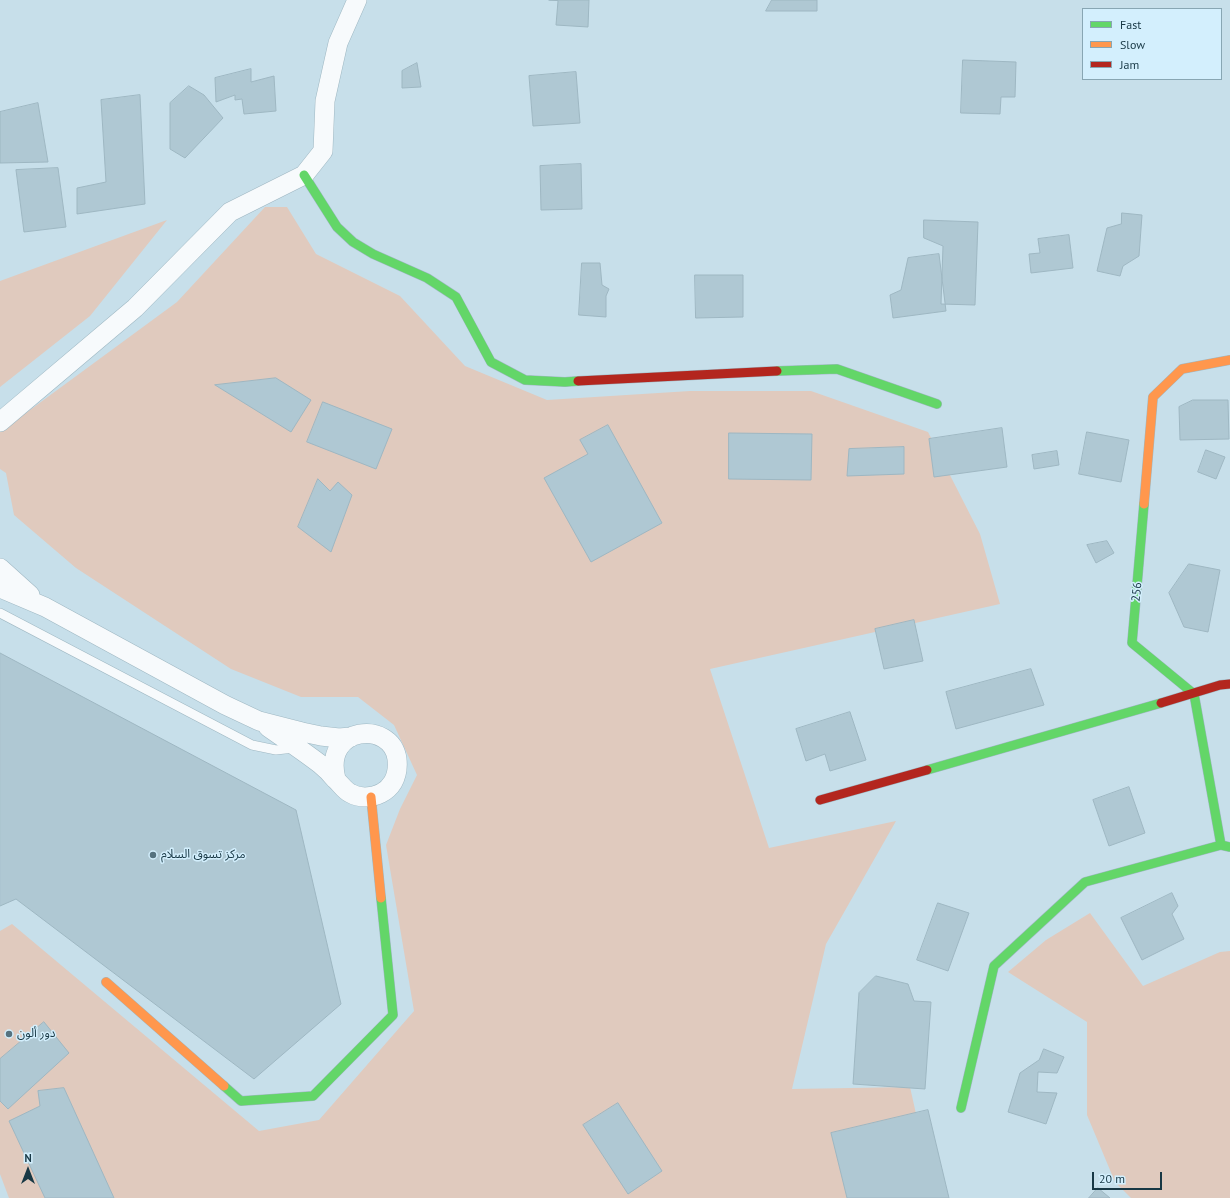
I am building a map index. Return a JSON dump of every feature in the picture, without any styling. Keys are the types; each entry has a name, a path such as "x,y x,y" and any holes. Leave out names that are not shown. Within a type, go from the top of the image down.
{"street":[{"path":"0,422 135,308 230,212 304,175 323,151 326,94 338,42 357,0"},
{"path":"304,175 337,228 353,242 373,254 428,278 456,297 491,362 525,380 565,382 837,369 937,404"},
{"name":"256","path":"1194,694 1132,643 1153,397 1182,369 1230,360"},
{"path":"0,568 44,607"},
{"path":"0,588 44,607 225,705 259,721 302,732 338,738 351,737 363,733 374,734 384,739 392,746 397,756 398,767 396,778 390,787 381,794 371,797 360,797 351,794 342,788 336,779 320,764 259,721"},
{"path":"820,800 1194,694 1220,685 1230,684"},
{"path":"961,1108 994,966 1085,882 1225,846 1194,694"},
{"path":"336,779 334,760 337,750 351,737"},
{"path":"106,982 241,1101 313,1096 393,1015 371,797"}],"lane":[{"path":"0,613 252,745 276,750 296,748"}],"shaded area":[{"path":"265,207 287,207 316,254 400,296 465,366 547,400 690,391 811,391 928,432 980,534 1000,604 710,669 769,848 896,821 826,944 792,1089 910,1087 932,1185 896,1198 9,1198 0,1174 0,931 12,924 259,1131 319,1120 414,1011 386,845 400,809 417,775 394,725 358,697 301,697 231,669 76,568 14,515 6,473 0,469 0,432 177,302"},
{"path":"167,220 90,316 0,387 0,281"},
{"path":"1090,913 1143,986 1220,952 1230,951 1230,1198 1131,1198 1115,1182 1087,1115 1087,1022 1008,972 1046,940"}],"building":[{"path":"549,0 589,0 588,27 556,25 558,1"},
{"path":"772,0 817,0 817,11 766,11"},
{"path":"963,60 1016,62 1015,97 1001,97 1000,114 961,113"},
{"path":"417,63 421,87 402,88 402,71"},
{"path":"251,69 251,82 274,76 276,111 244,114 242,99 235,100 235,95 216,102 215,78"},
{"path":"576,72 580,123 533,126 529,76"},
{"path":"189,86 204,95 223,118 185,158 170,149 170,103"},
{"path":"140,95 145,204 77,214 77,188 106,182 101,100"},
{"path":"38,103 48,162 0,163 0,112"},
{"path":"581,164 582,209 541,210 540,166"},
{"path":"58,168 66,227 24,232 16,170"},
{"path":"1122,213 1142,215 1139,256 1123,266 1120,276 1097,271 1107,228 1121,224"},
{"path":"924,220 978,222 975,305 941,304 943,246 924,238"},
{"path":"1069,235 1073,268 1031,273 1029,254 1040,253 1038,239"},
{"path":"939,254 946,311 893,318 890,295 901,290 908,258"},
{"path":"582,263 600,263 602,285 609,289 606,296 606,317 579,315"},
{"path":"695,275 743,275 743,317 696,318"},
{"path":"276,378 311,400 291,432 215,385"},
{"path":"1193,400 1228,400 1229,439 1180,440 1179,407"},
{"path":"323,402 392,429 376,469 307,442"},
{"path":"608,425 662,523 591,562 544,478 588,454 580,440"},
{"path":"1002,428 1007,467 934,477 929,439"},
{"path":"1087,432 1129,440 1121,482 1079,474"},
{"path":"729,433 812,434 811,480 729,479"},
{"path":"904,447 904,474 847,476 849,449"},
{"path":"1206,450 1225,457 1216,479 1198,472"},
{"path":"1057,451 1059,465 1034,469 1032,455"},
{"path":"318,479 330,491 338,482 352,495 331,552 298,527"},
{"path":"1107,541 1114,553 1096,563 1087,545"},
{"path":"1189,564 1220,570 1208,632 1184,627 1169,593"},
{"path":"914,620 923,661 884,669 875,629"},
{"name":"مركز تسوق السلام","path":"0,653 296,810 341,1004 254,1079 16,899 0,906"},
{"path":"1031,669 1044,705 956,729 946,692"},
{"path":"850,712 866,760 830,771 825,754 806,761 796,729"},
{"path":"1129,787 1145,833 1109,846 1093,800"},
{"path":"1172,893 1178,906 1172,914 1184,939 1142,960 1121,918"},
{"path":"938,903 969,913 948,971 917,960"},
{"path":"876,976 908,984 914,1001 931,1002 925,1089 853,1084 859,993"},
{"path":"44,1022 69,1053 8,1109 0,1101 0,1059"},
{"path":"1044,1049 1064,1057 1057,1073 1038,1072 1037,1092 1057,1093 1046,1124 1008,1112 1020,1073 1039,1060"},
{"path":"64,1088 114,1198 45,1198 9,1121 40,1106 38,1091"},
{"path":"618,1103 662,1171 628,1194 583,1125"},
{"path":"928,1110 949,1198 847,1198 831,1133"},
{"path":"1098,1188 1110,1198 1089,1198"}],"traffic: fast":[{"path":"304,175 337,227 353,242 373,254 427,278 456,297 491,362 525,380 565,382 578,381"},
{"path":"777,371 837,369 937,404"},
{"path":"1144,504 1132,643 1194,694 1221,845"},
{"path":"927,770 1161,703"},
{"path":"961,1108 994,966 1085,882 1221,845 1230,847"},
{"path":"224,1086 241,1101 313,1096 393,1015 381,898"}],"traffic: slow":[{"path":"1144,504 1153,397 1182,369 1230,360"},
{"path":"371,797 381,898"},
{"path":"106,982 224,1086"}],"traffic: jam":[{"path":"578,381 777,371"},
{"path":"1161,703 1220,685 1230,684"},
{"path":"820,800 927,770"}],"place":[{"name":"مركز تسوق السلام","path":"153,855"},
{"name":"دور ألون","path":"9,1034"}]}
